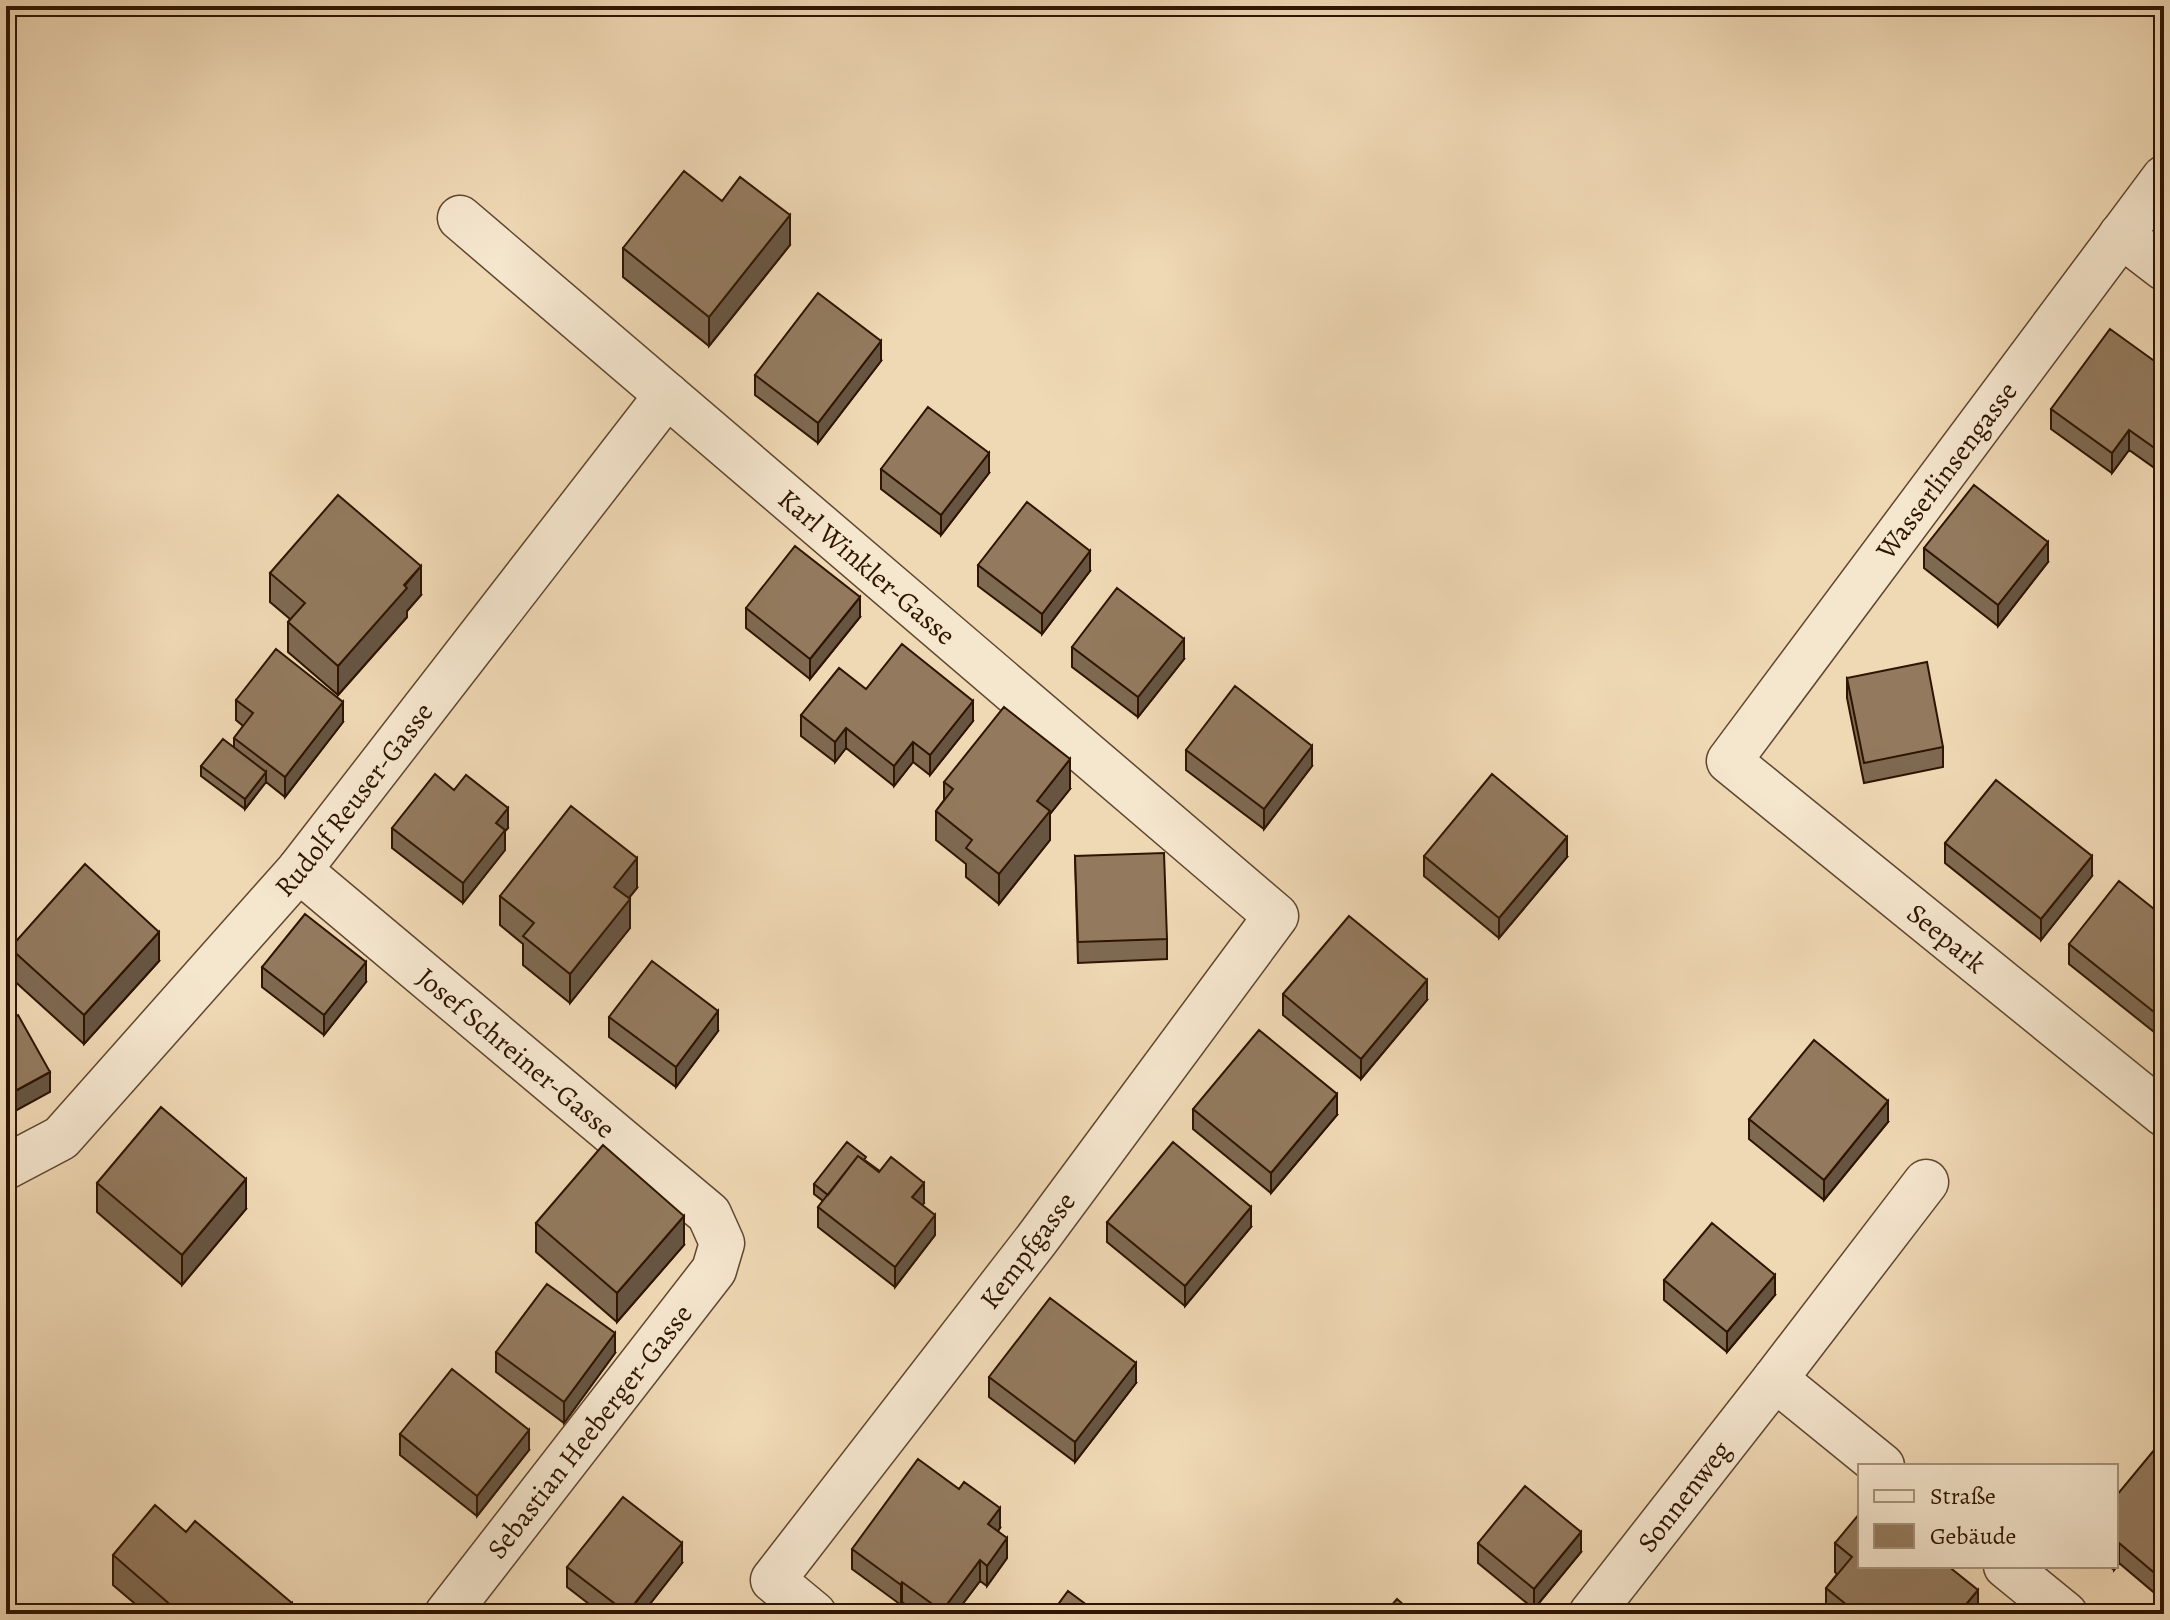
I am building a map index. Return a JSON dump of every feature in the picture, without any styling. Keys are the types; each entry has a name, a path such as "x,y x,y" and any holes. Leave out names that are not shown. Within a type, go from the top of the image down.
{"street":[{"name":"Wasserlinsengasse","path":"1729,761 2164,178"},
{"name":"Karl Winkler-Gasse","path":"460,218 1276,916"},
{"path":"2121,235 2164,268"},
{"name":"Rudolf Reuser-Gasse","path":"6,1167 61,1138 299,870 667,395"},
{"name":"Seepark","path":"1729,761 2164,1114"},
{"name":"Josef Schreiner-Gasse","path":"299,870 709,1214 722,1243"},
{"name":"Kempfgasse","path":"814,1614 773,1580 1037,1239 1276,916"},
{"name":"Sonnenweg","path":"1591,1614 1926,1182"},
{"name":"Sebastian Heeberger-Gasse","path":"447,1614 714,1270 722,1243"},
{"path":"1775,1379 1880,1464"},
{"path":"2008,1568 2065,1614"}],"building":[{"path":"684,171 722,201 740,177 790,215 709,317 623,248"},
{"path":"818,293 881,341 818,423 755,375"},
{"path":"2110,329 2164,368 2163,454 2129,430 2112,453 2051,409"},
{"path":"928,407 989,453 941,515 881,469"},
{"path":"1974,485 2048,542 1998,605 1924,548"},
{"path":"338,495 421,566 404,585 407,588 338,666 288,622 305,603 270,573"},
{"path":"1027,502 1090,551 1042,614 978,565"},
{"path":"795,546 860,597 810,659 746,608"},
{"path":"1117,588 1184,639 1138,697 1072,647"},
{"path":"902,644 973,701 930,755 913,742 894,766 846,728 835,742 801,715 839,668 866,689"},
{"path":"276,649 343,702 285,777 234,738 253,713 236,700"},
{"path":"1927,662 1943,747 1864,763 1847,678"},
{"path":"1235,686 1312,746 1264,809 1186,750"},
{"path":"1004,707 1070,759 1037,801 1050,811 999,874 966,848 972,840 936,811 953,789 944,782"},
{"path":"223,739 266,772 245,799 201,766"},
{"path":"435,774 454,790 466,775 508,808 496,823 505,830 463,883 392,828"},
{"path":"1492,774 1567,837 1499,918 1424,856"},
{"path":"1996,780 2092,856 2041,919 1945,843"},
{"path":"571,806 637,858 614,887 630,899 570,974 523,936 534,923 500,896"},
{"path":"1164,853 1167,939 1078,942 1075,856"},
{"path":"85,864 159,932 84,1015 10,948"},
{"path":"2119,881 2164,917 2164,1020 2069,944"},
{"path":"305,914 366,962 324,1015 262,967"},
{"path":"1349,916 1427,980 1361,1059 1283,994"},
{"path":"652,961 718,1011 676,1067 609,1017"},
{"path":"18,1015 50,1072 6,1096 6,1021"},
{"path":"1259,1030 1337,1094 1271,1173 1193,1109"},
{"path":"1814,1040 1888,1101 1824,1180 1749,1119"},
{"path":"161,1107 246,1179 182,1255 97,1183"},
{"path":"847,1142 866,1157 864,1160 858,1156 828,1195 814,1184"},
{"path":"1173,1142 1251,1207 1185,1286 1107,1222"},
{"path":"603,1145 684,1216 617,1293 536,1223"},
{"path":"858,1156 879,1172 891,1157 924,1183 912,1197 935,1215 895,1267 818,1207"},
{"path":"1712,1223 1775,1275 1727,1332 1664,1280"},
{"path":"547,1284 615,1333 564,1402 496,1352"},
{"path":"1050,1298 1136,1363 1075,1442 989,1377"},
{"path":"452,1369 529,1430 477,1496 400,1434"},
{"path":"2155,1449 2164,1456 2164,1581 2118,1544 2118,1494"},
{"path":"918,1459 959,1489 964,1482 1000,1508 988,1524 1007,1538 987,1566 980,1560 942,1611 852,1549"},
{"path":"1525,1486 1581,1532 1534,1589 1478,1543"},
{"path":"623,1497 682,1543 627,1613 567,1567"},
{"path":"155,1505 186,1532 195,1521 292,1603 282,1614 181,1614 113,1555"},
{"path":"1858,1515 1858,1568 1950,1568 1978,1590 1958,1614 1858,1614 1826,1588 1852,1557 1835,1543"},
{"path":"1068,1591 1099,1614 1051,1614"},
{"path":"1397,1599 1414,1614 1384,1614"}]}
